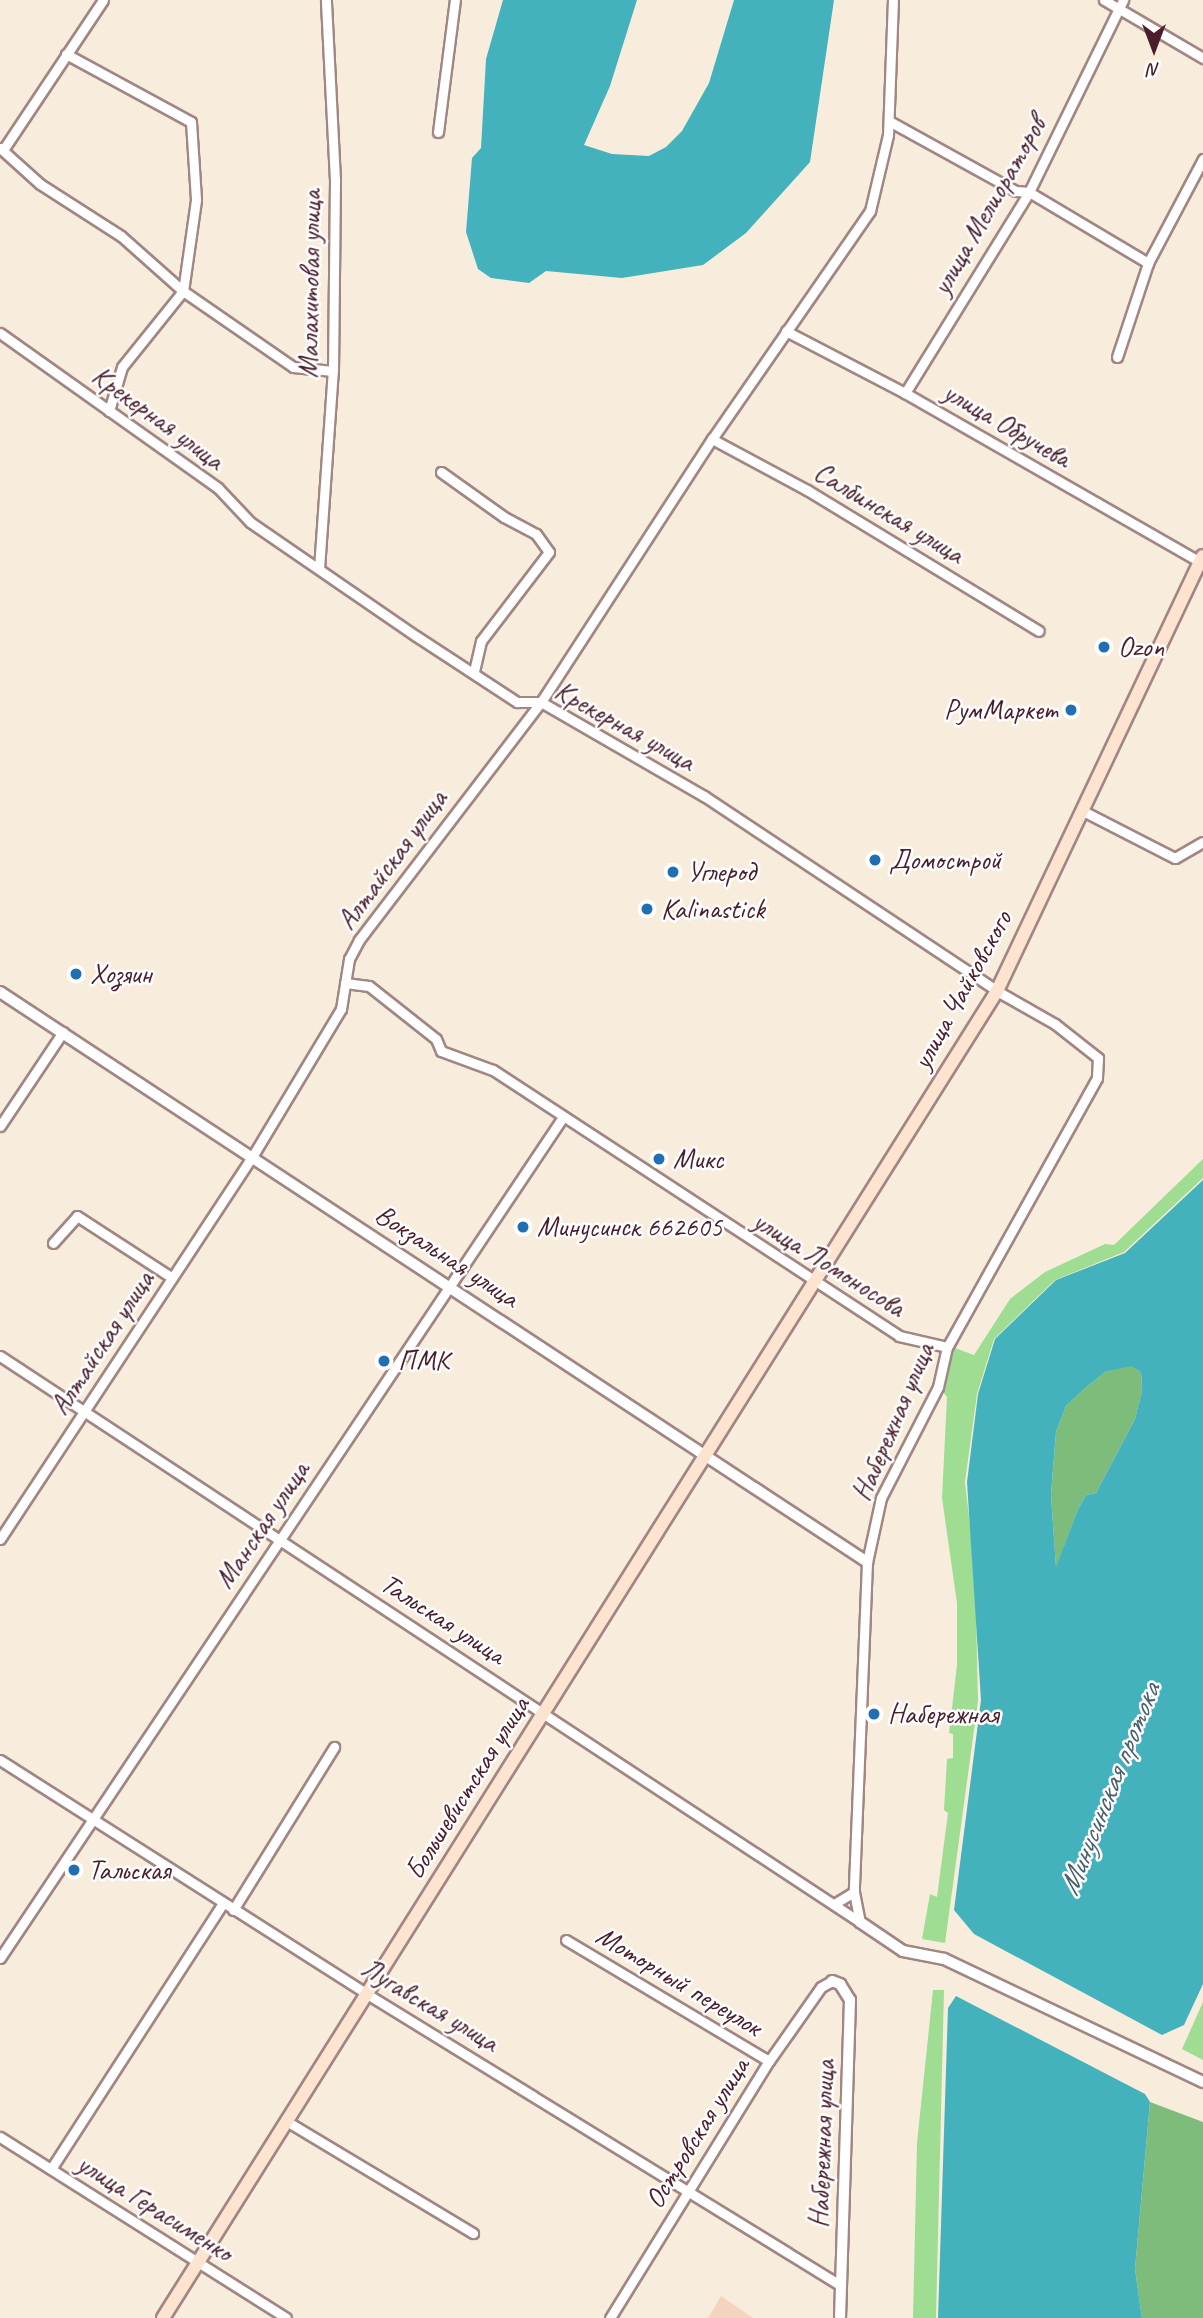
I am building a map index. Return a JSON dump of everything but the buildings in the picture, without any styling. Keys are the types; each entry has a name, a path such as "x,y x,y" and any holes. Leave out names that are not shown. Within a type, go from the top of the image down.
{"main road":[{"name":"улица Чайковского","path":"813,1283 997,990 1202,561"},
{"name":"Большевистская улица","path":"163,2318 813,1283"}],"street":[{"path":"103,0 2,149 40,184 121,236 183,291 293,367 333,371"},
{"name":"Малахитовая улица","path":"319,569 318,533 333,371 335,180 326,0"},
{"path":"438,132 455,0"},
{"name":"Алтайская улица","path":"0,1539 252,1157 341,1009 349,959 394,889 541,702 712,439 870,211 889,121 893,0"},
{"path":"1104,0 1121,4 1203,58"},
{"name":"улица Мелиораторов","path":"905,393 1029,192 1121,4"},
{"path":"66,54 191,122 196,200 183,291 122,367 109,411"},
{"path":"889,121 1016,191 1029,192 1148,263"},
{"path":"1117,357 1148,263 1203,159"},
{"name":"улица Обручева","path":"786,331 905,393 1202,561"},
{"name":"Крекерная улица","path":"0,333 218,488 250,522 517,702 541,702 792,851 997,990 1055,1024 1098,1058"},
{"name":"Салбинская улица","path":"712,439 819,497 1039,631"},
{"path":"441,472 504,517 536,534 548,552 481,641 474,671"},
{"path":"1083,811 1175,858 1203,842"},
{"name":"улица Ломоносова","path":"345,983 369,986 436,1038 441,1051 493,1070 813,1283 899,1336 947,1347"},
{"name":"Вокзальная улица","path":"0,992 706,1452 867,1562"},
{"path":"0,1126 63,1032"},
{"name":"Набережная улица","path":"860,1922 854,1892 867,1562 881,1498 938,1387 947,1347 1097,1079 1098,1058"},
{"name":"Манская улица","path":"0,1958 563,1117"},
{"path":"53,1243 77,1216 171,1278"},
{"name":"Тальская улица","path":"0,1356 279,1541 544,1711 860,1922"},
{"path":"233,1910 334,1747"},
{"name":"Лугавская улица","path":"1,1763 367,1994 690,2189 840,2285"},
{"path":"834,1904 854,1892"},
{"path":"51,2169 223,1903"},
{"path":"860,1922 903,1951 944,1959 1203,2082"},
{"name":"Моторный переулок","path":"566,1940 769,2061"},
{"name":"Набережная улица","path":"832,1980 840,1984 850,2000 840,2318"},
{"name":"Островская улица","path":"610,2318 769,2061 821,1987 832,1980"},
{"path":"288,2122 473,2233"},
{"name":"улица Герасименко","path":"0,2137 286,2318"}],"shaded area":[{"path":"721,2296 753,2318 708,2318"}],"green space":[{"path":"1203,1159 1203,1178 1124,1252 1055,1280 994,1339 977,1394 965,1482 975,1568 978,1701 945,1943 922,1939 930,1894 937,1897 948,1813 944,1810 947,1759 953,1758 953,1734 949,1733 957,1665 957,1603 942,1498 947,1397 941,1390 955,1348 974,1355 1010,1299 1045,1272 1105,1244 1114,1245"},
{"path":"1131,1365 1141,1372 1142,1391 1135,1419 1096,1493 1086,1495 1078,1509 1056,1568 1051,1495 1056,1432 1066,1406 1083,1390 1105,1372"},
{"path":"933,1990 944,1990 936,2318 913,2318 917,2143"},
{"path":"1203,2002 1203,2060 1182,2049"},
{"path":"1150,2102 1203,2122 1203,2318 1142,2318 1135,2269"}],"water":[{"path":"503,0 637,0 610,86 584,145 612,154 649,156 666,147 682,131 709,83 734,0 834,0 810,162 746,233 703,265 622,278 546,271 529,283 491,278 478,269 466,232 472,158 481,148 486,59"},
{"name":"Минусинская протока","path":"1203,1180 1203,1984 1184,2025 1162,2035 974,1934 954,1910 981,1700 967,1482 978,1394 995,1339 1056,1280 1125,1253","holes":["1131,1366 1141,1372 1142,1391 1135,1419 1096,1493 1086,1495 1078,1509 1056,1567 1051,1495 1056,1432 1066,1406 1105,1372"]},
{"path":"956,1996 1145,2094 1150,2102 1135,2269 1142,2318 938,2318 948,2008"}],"place":[{"name":"Ozon","path":"1104,647"},
{"name":"РумМаркет","path":"1071,710"},
{"name":"Домострой","path":"875,860"},
{"name":"Углерод","path":"673,872"},
{"name":"Kalinastick","path":"647,909"},
{"name":"Хозяин","path":"76,974"},
{"name":"Микс","path":"659,1159"},
{"name":"Минусинск 662605","path":"523,1227"},
{"name":"ПМК","path":"384,1361"},
{"name":"Набережная","path":"874,1714"},
{"name":"Тальская","path":"74,1870"}]}
